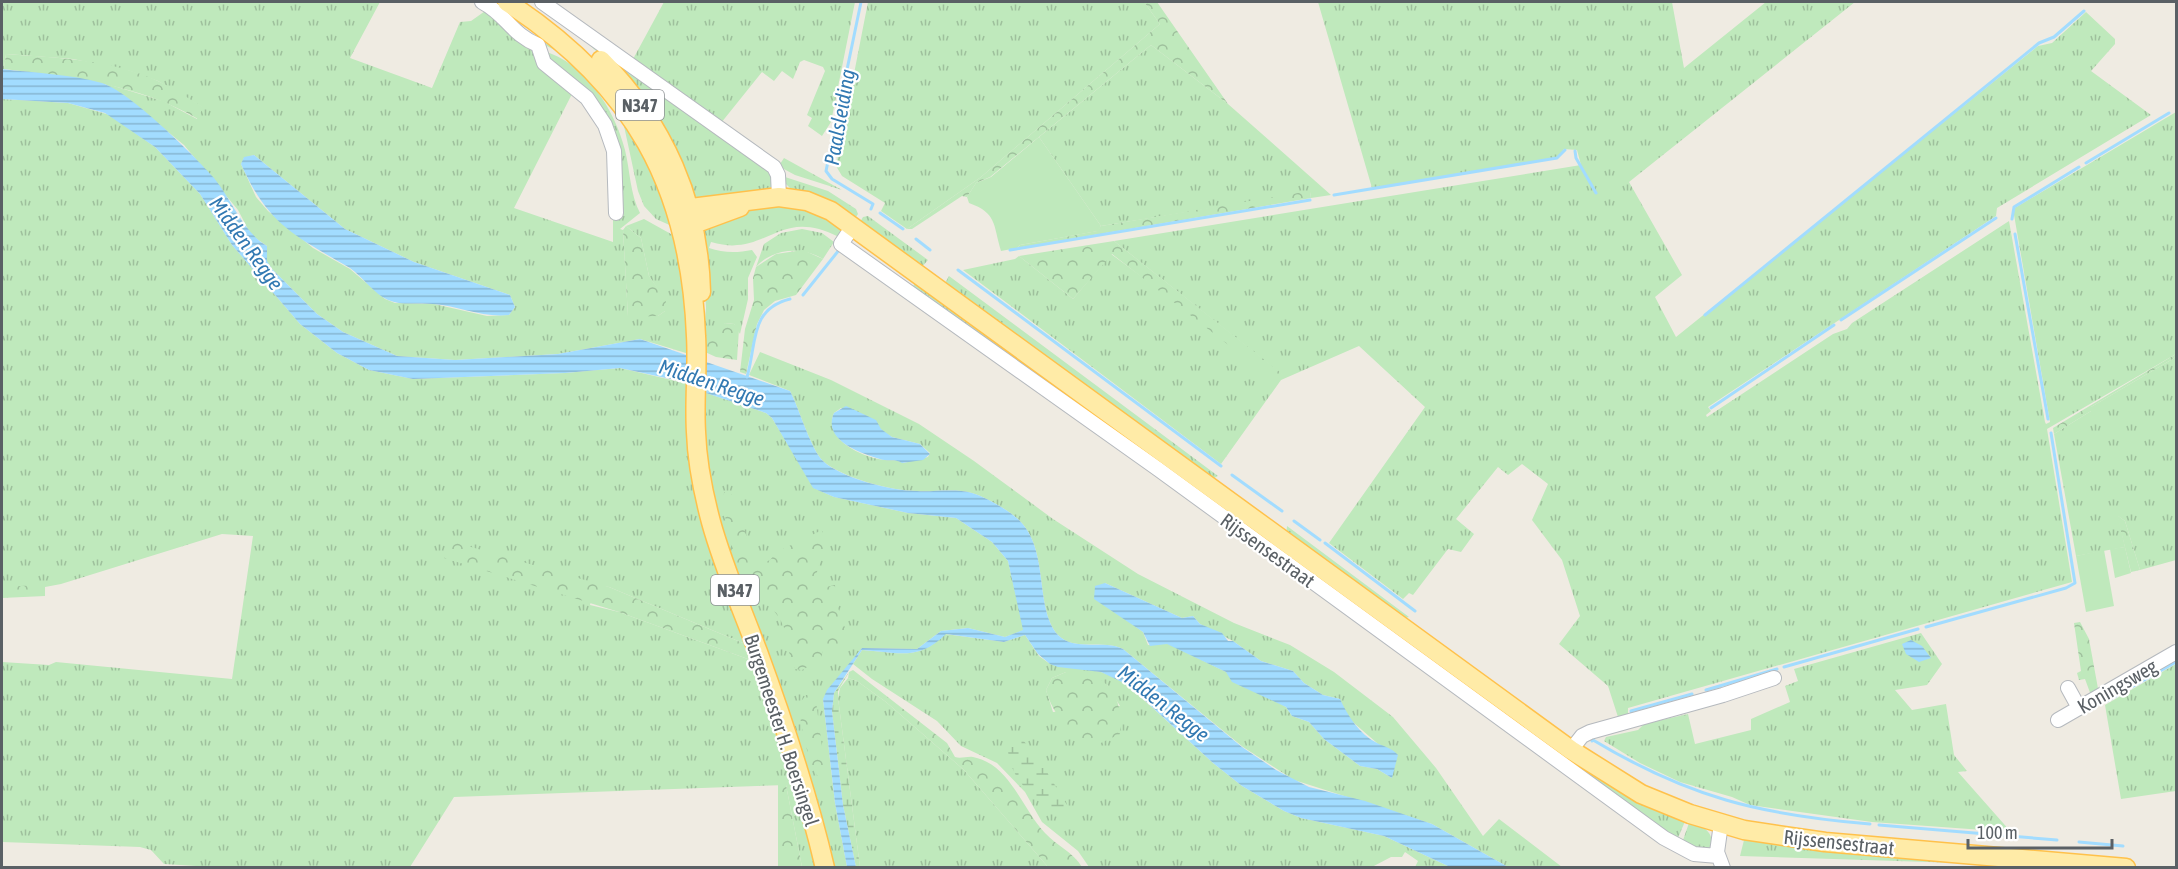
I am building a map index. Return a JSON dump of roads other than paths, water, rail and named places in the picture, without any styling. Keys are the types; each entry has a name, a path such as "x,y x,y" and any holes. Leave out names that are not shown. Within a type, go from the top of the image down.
{"main road":[{"name":"N347","path":"507,2 555,28"},
{"name":"N347","path":"519,2 555,28 600,76 631,115 688,217"},
{"name":"Rijssensestraat","path":"688,217 759,199 779,197 816,204 853,226 1411,625 1571,750 1641,794 1721,824 1808,840 2126,867"},
{"name":"Burgemeester H. Boersingel","path":"688,217 696,341 695,402 699,464 712,523 780,715 825,867"}],"street":[{"path":"482,2 501,14 522,39 538,45"},
{"path":"542,2 774,167 778,176 779,197"},
{"path":"538,45 555,28"},
{"path":"538,45 544,63 587,98 605,125 614,152 616,213"},
{"name":"Rijssensestraat","path":"853,226 840,244 1158,469 1664,838 1694,854 1720,862"},
{"name":"Koningsweg","path":"2058,720 2176,652"},
{"path":"1571,750 1582,736 1590,732 1723,695 1774,678"},
{"path":"2068,688 2079,708"},
{"path":"1720,862 1721,824"}],"water":[{"name":"Midden Regge","path":"2,69 90,80 114,88 128,98 177,140 214,178 251,233 267,246 267,261 272,269 317,314 343,332 397,356 455,360 558,354 640,339 790,391 814,448 823,461 831,467 854,478 894,489 972,493 997,504 1019,520 1029,532 1035,547 1046,610 1051,624 1058,635 1065,640 1072,643 1116,646 1123,649 1242,747 1276,770 1309,787 1365,801 1432,824 1508,867 1450,867 1384,836 1301,818 1284,811 1242,786 1213,763 1128,685 1101,672 1050,664 1038,654 1025,635 1004,642 946,634 926,649 916,652 862,650 834,693 832,711 843,805 856,867 847,867 835,803 823,699 827,690 862,648 917,649 941,631 968,628 1005,637 1023,630 1008,561 992,542 956,518 908,513 834,497 813,488 772,418 766,413 703,392 689,383 620,368 565,373 413,379 369,370 337,353 300,324 232,245 200,194 155,147 105,113 68,103 2,99"},
{"path":"254,155 345,229 414,262 510,295 515,307 509,315 490,315 443,305 399,303 388,300 373,290 350,268 298,237 273,215 251,185 241,164 244,157"},
{"path":"846,406 876,420 881,429 892,437 920,444 930,454 923,460 902,463 880,459 853,449 838,438 833,431 834,413"},
{"path":"1105,583 1182,618 1193,616 1200,624 1222,633 1228,641 1233,641 1261,661 1293,671 1304,683 1323,695 1340,699 1359,730 1398,755 1392,778 1377,769 1360,766 1324,739 1309,722 1292,716 1286,707 1232,682 1226,672 1167,644 1150,646 1143,632 1094,599 1095,586"},
{"path":"1911,640 1922,646 1931,658 1919,662 1906,654 1902,644"}],"waterway":[{"name":"Paalsleiding","path":"861,2 826,171 832,179 873,204 871,209"},
{"path":"1705,315 2039,43 2054,37 2084,11"},
{"path":"2086,163 2169,113"},
{"path":"1334,195 1557,158 1565,150"},
{"path":"1575,151 1576,158 1596,193"},
{"path":"2012,219 2014,207 2079,167"},
{"path":"1010,250 1310,200"},
{"path":"880,213 903,229"},
{"path":"1841,320 1996,218"},
{"path":"2015,234 2048,419"},
{"path":"916,239 930,250"},
{"name":"Paalsleiding","path":"803,295 839,250"},
{"path":"958,270 1221,466"},
{"name":"Paalsleiding","path":"747,377 754,340 761,319 777,304 790,299"},
{"path":"1711,408 1834,325"},
{"path":"1926,627 2066,588 2075,583 2051,433"},
{"path":"1232,475 1282,511"},
{"path":"1294,521 1320,540"},
{"path":"1325,543 1415,611"},
{"path":"1784,667 1918,629"},
{"path":"2107,701 2176,662"},
{"path":"1706,690 1777,669"},
{"path":"1632,714 1631,711 1692,694"},
{"path":"1592,741 1661,776 1726,800 1794,815 1870,824"},
{"path":"1879,825 2057,840"},
{"path":"2079,842 2123,846"}]}
